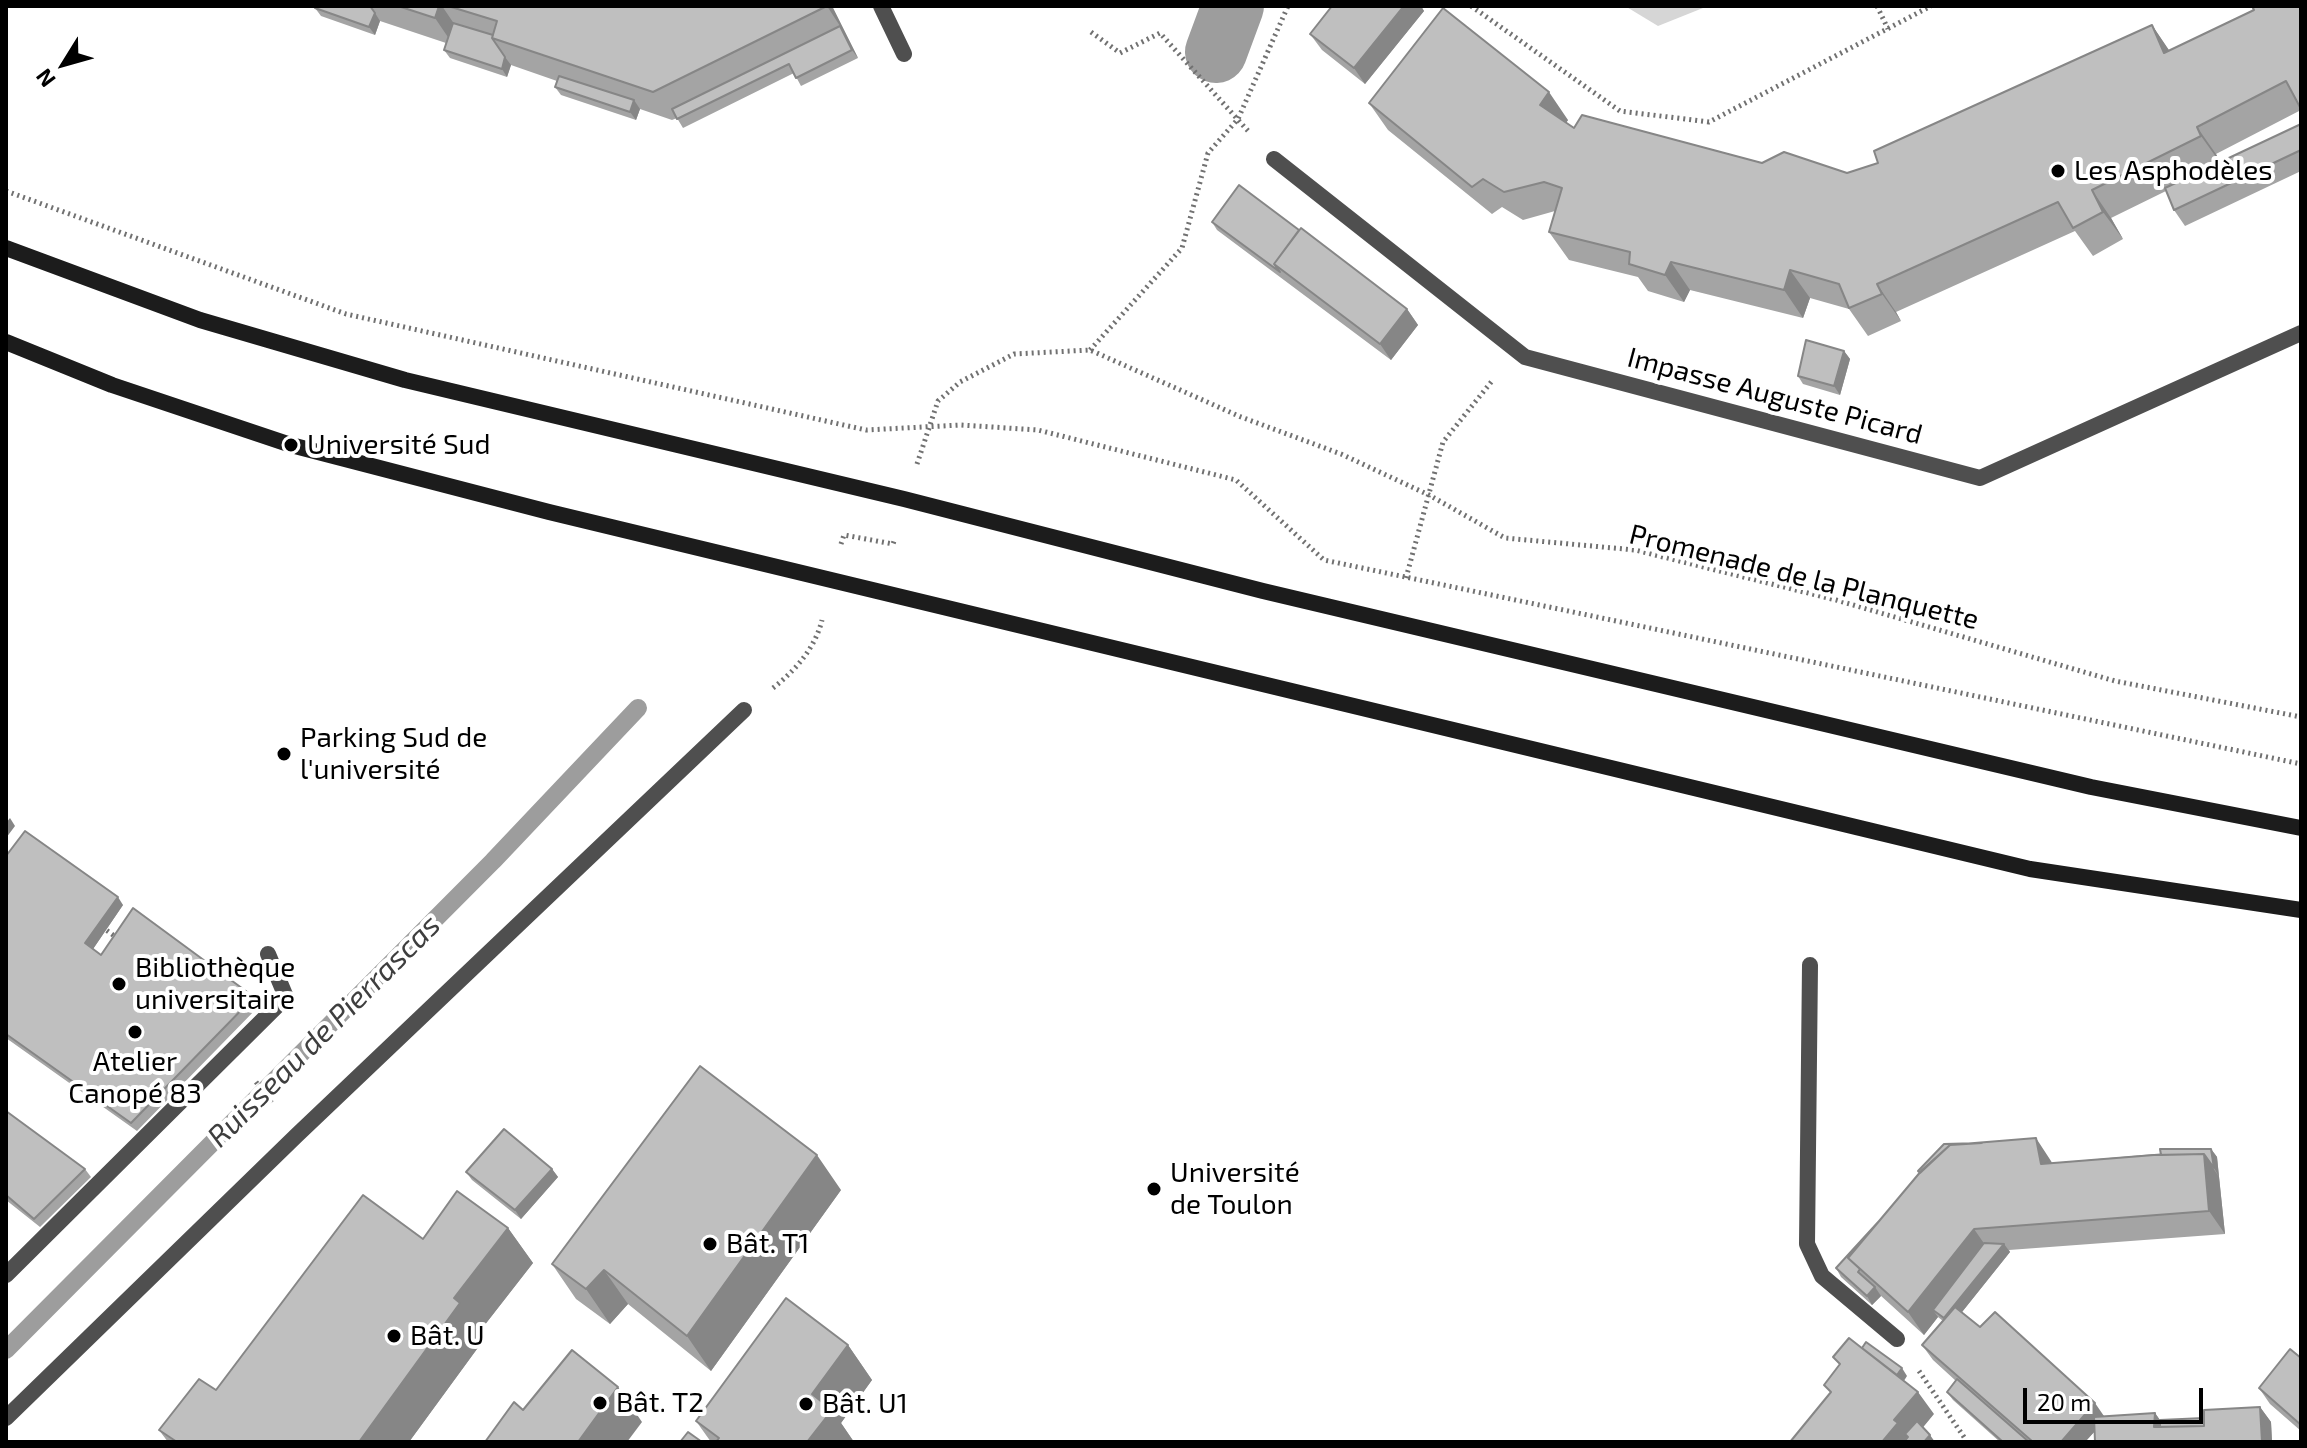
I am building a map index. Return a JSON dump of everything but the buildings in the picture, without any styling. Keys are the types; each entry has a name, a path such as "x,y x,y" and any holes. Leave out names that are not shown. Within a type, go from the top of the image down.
{"main road":[{"path":"6,248 200,320 405,380 904,499 1263,591 2062,781 2301,828"},
{"path":"6,342 112,385 291,445 549,512 2030,869 2301,910"}],"street":[{"path":"881,6 904,54"},
{"name":"Impasse Auguste Picard","path":"1274,159 1525,357 1980,478 2301,333"},
{"path":"6,1418 297,1135 744,710"},
{"path":"6,1275 286,997 268,954"},
{"path":"1810,965 1807,1244 1822,1276 1897,1339"}],"path":[{"path":"1090,350 1182,248 1208,153 1238,119 1288,6"},
{"path":"1471,6 1620,111 1709,122 1931,6"},
{"path":"1877,6 1888,29"},
{"path":"1091,32 1120,53 1160,33 1274,159"},
{"path":"6,191 346,314 866,430 961,425 1038,430 1236,480 1324,560 2301,764"},
{"name":"Promenade de la Planquette","path":"938,401 960,382 1014,354 1090,350 1241,417 1341,454 1429,495 1505,538 1635,550 1836,600 2115,681 2301,717"},
{"path":"1406,578 1443,442 1495,378 1525,357"},
{"path":"96,923 122,941"},
{"path":"251,1032 260,1038 242,1062 297,1135"},
{"path":"1897,1339 1966,1441"}],"shaded area":[{"path":"1625,6 1708,6 1658,26"}],"waterway":[{"name":"Ruisseau de Pierrascas","path":"1216,52 1233,6"},
{"name":"Ruisseau de Pierrascas","path":"6,1350 493,861 638,708"}],"place":[{"name":"Les Asphodèles","path":"2058,171"},
{"name":"Université Sud","path":"291,445"},
{"name":"Parking Sud de l'université","path":"284,754"},
{"name":"Bibliothèque universitaire","path":"119,984"},
{"name":"Atelier Canopé 83","path":"135,1032"},
{"name":"Université de Toulon","path":"1154,1189"},
{"name":"Bât. T1","path":"710,1244"},
{"name":"Bât. U","path":"394,1336"},
{"name":"Bât. T2","path":"600,1403"},
{"name":"Bât. U1","path":"806,1404"}]}
